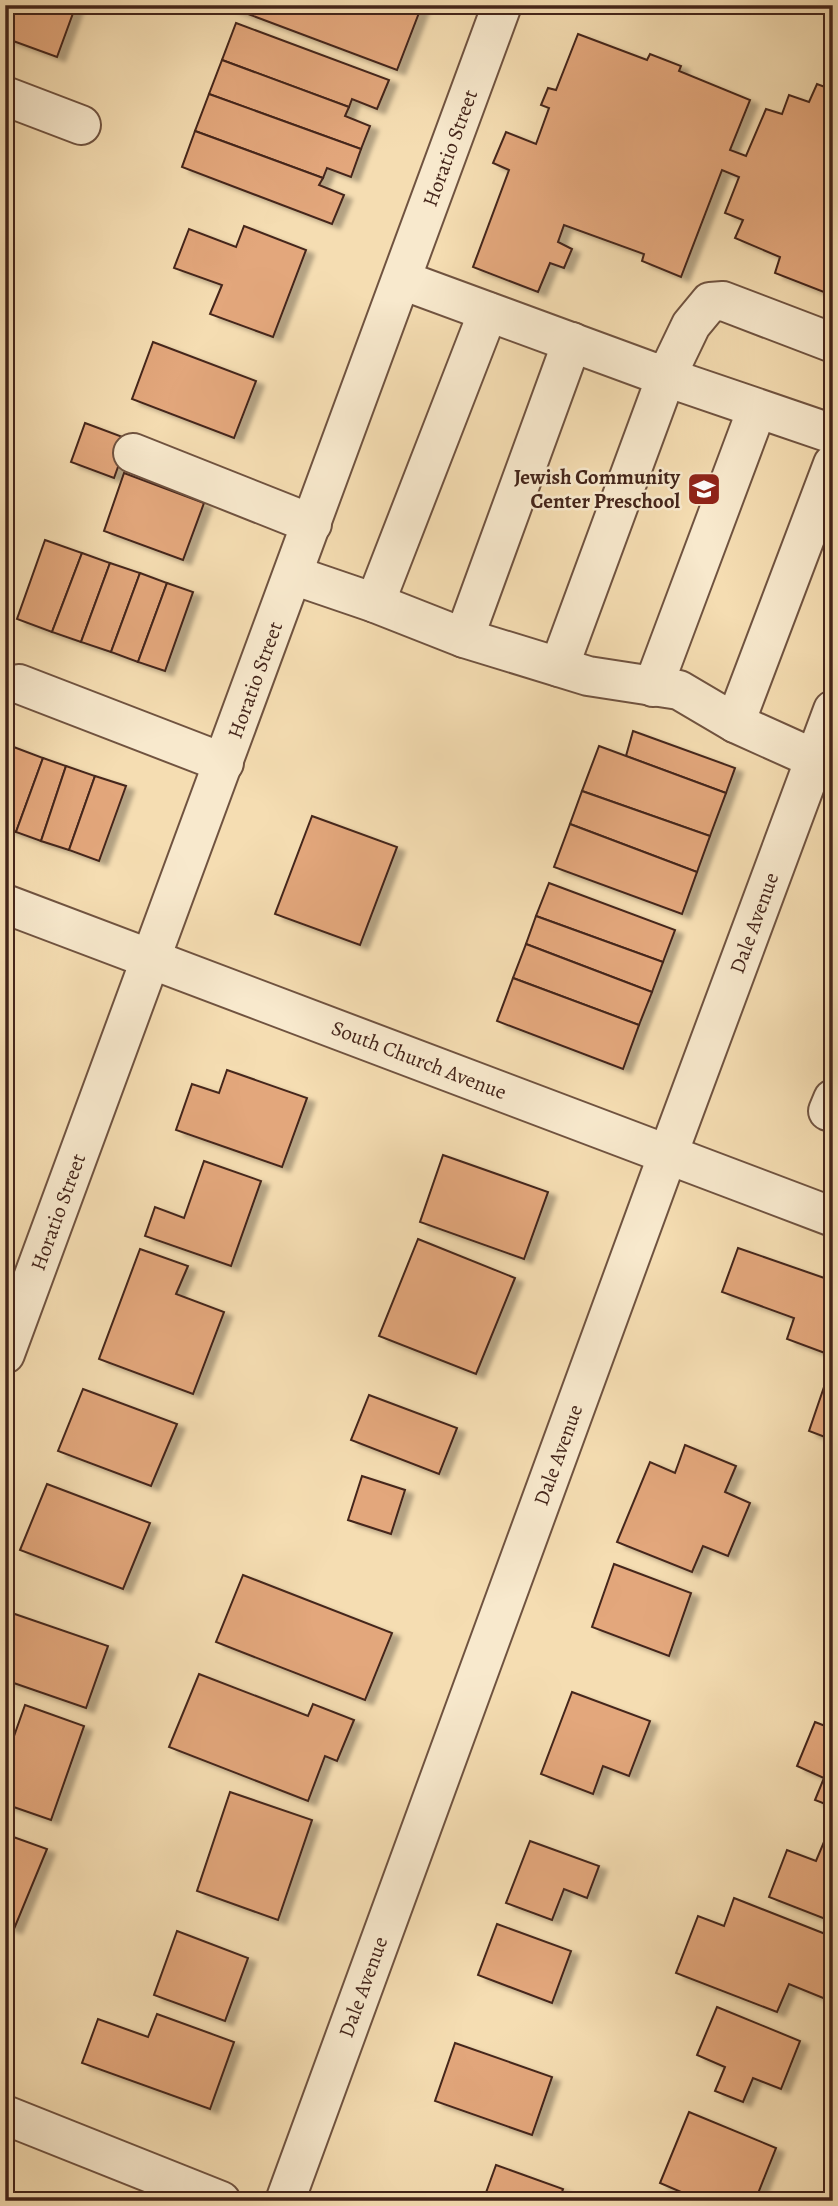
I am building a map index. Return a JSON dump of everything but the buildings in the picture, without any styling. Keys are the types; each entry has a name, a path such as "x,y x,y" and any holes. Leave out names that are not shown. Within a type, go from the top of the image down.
{"street":[{"name":"Horatio Street","path":"5,1354 502,5"},
{"path":"5,96 81,125"},
{"path":"401,279 757,410 833,435"},
{"path":"559,667 666,377 691,325 710,302 723,301 833,343"},
{"path":"375,603 488,312"},
{"path":"464,638 572,342"},
{"path":"653,687 757,410"},
{"path":"133,453 312,524"},
{"path":"735,723 833,464"},
{"path":"293,575 464,638 588,676 679,690 735,723 826,737"},
{"path":"19,684 224,763"},
{"name":"Dale Avenue","path":"285,2201 668,1154 826,737"},
{"name":"South Church Avenue","path":"5,904 833,1217"},
{"path":"5,2115 221,2201"}],"place":[{"name":"Jewish Community Center Preschool","path":"704,489"}]}
